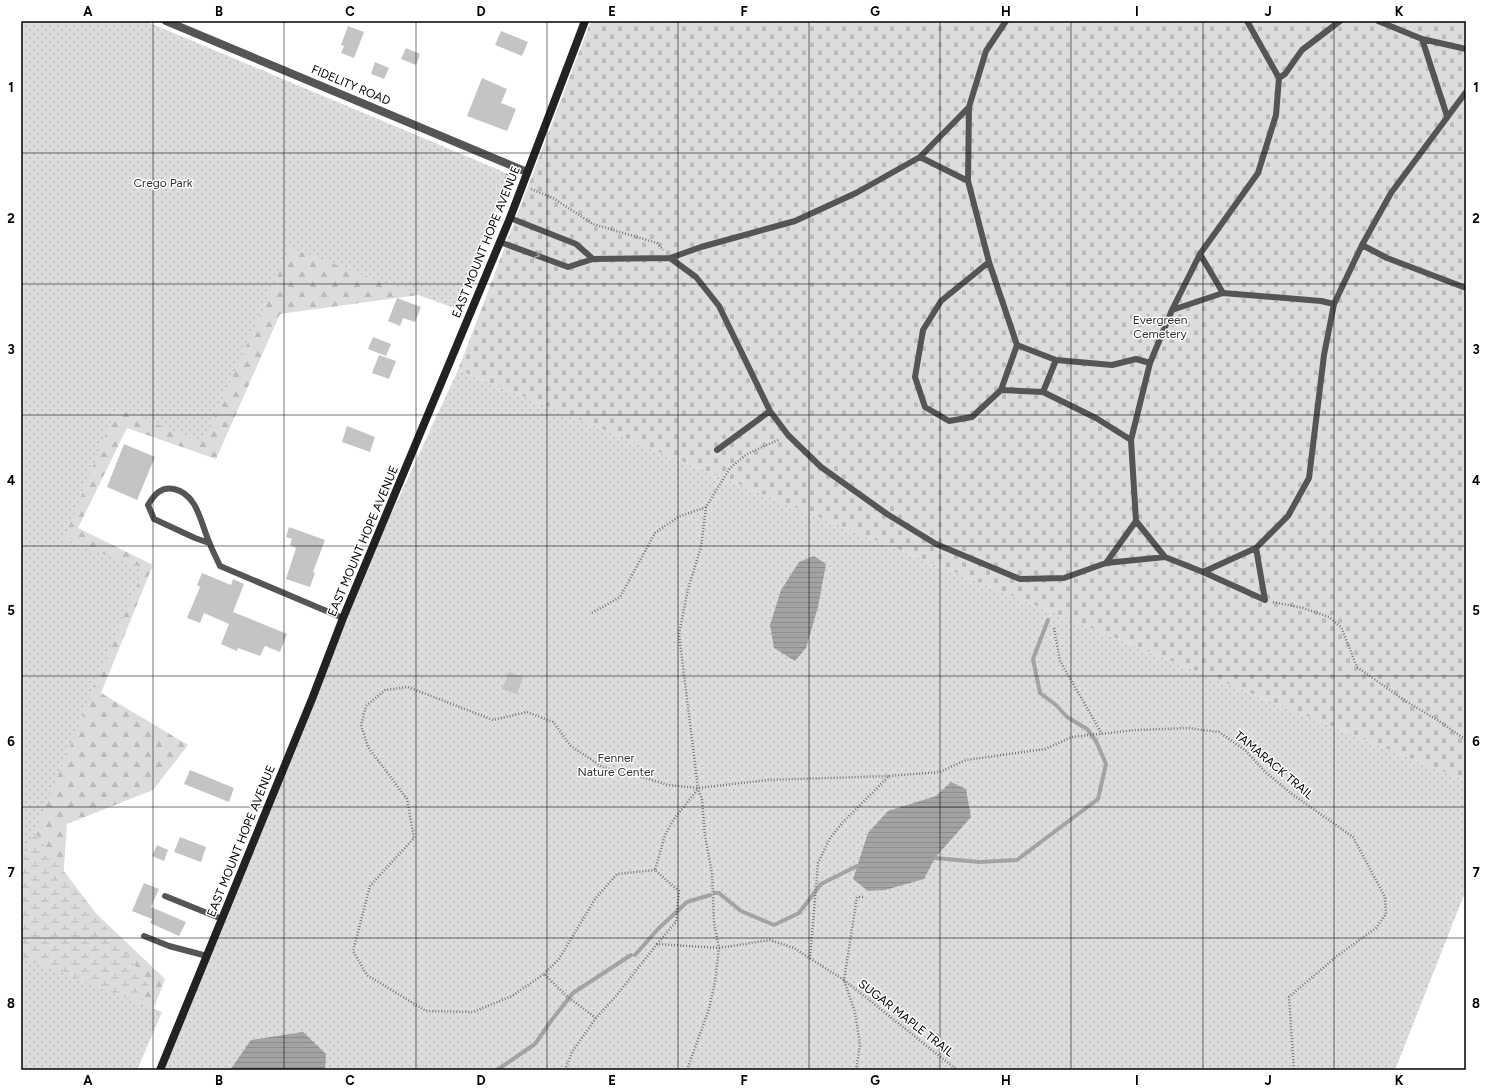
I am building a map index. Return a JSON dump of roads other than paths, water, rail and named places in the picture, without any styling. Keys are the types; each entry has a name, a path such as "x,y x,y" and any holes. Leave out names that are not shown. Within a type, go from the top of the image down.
{"street":[{"name":"FIDELITY ROAD","path":"166,21 528,172"},
{"name":"EAST MOUNT HOPE AVENUE","path":"160,1070 312,700 343,618 510,218 585,21"}],"lane":[{"path":"989,262 941,301 923,330 915,377 925,407 949,421 972,417 1001,390 1017,345 989,262 968,180 969,107 986,51 1006,21"},
{"path":"1165,557 1136,521 1131,440 1150,363 1172,310 1200,254 1258,173 1276,115 1279,78 1247,21"},
{"path":"1279,78 1285,74 1302,50 1324,31 1340,21"},
{"path":"1378,21 1422,40 1466,49"},
{"path":"1422,40 1447,116"},
{"path":"1203,572 1256,548 1288,516 1309,478 1324,355 1334,304 1362,245 1391,193 1466,92"},
{"path":"500,242 568,266 593,259 670,258 701,247 795,221 856,193 920,157 969,107"},
{"path":"920,157 968,180"},
{"path":"510,218 576,244 593,259"},
{"path":"1362,245 1387,258 1466,288"},
{"path":"1200,254 1223,293"},
{"path":"670,258 696,277 719,306 770,411 788,435 821,467 887,514 936,544 1020,579 1064,578 1106,563 1165,557 1203,572 1265,600 1256,548"},
{"path":"1172,310 1223,293 1321,301 1334,304"},
{"path":"1017,345 1056,360 1112,366 1136,359 1150,363"},
{"path":"1043,392 1056,360"},
{"path":"1001,390 1043,392 1096,418 1131,440"},
{"path":"717,450 770,411"},
{"path":"209,543 154,519 148,505 155,494 167,488 180,490 192,501 220,566 343,618"},
{"path":"1106,563 1136,521"},
{"path":"165,896 222,919"},
{"path":"144,936 169,946 207,956"}],"waterway":[{"path":"935,858 979,862 1017,860 1098,799 1106,764 1096,741 1087,729 1067,717 1056,705 1040,693 1033,659 1048,620"},
{"path":"715,893 719,893 741,911 774,925 799,913 821,884 857,866"},
{"path":"635,955 658,929 687,902 710,895"},
{"path":"497,1070 535,1044 573,993 631,955"}],"park label":[{"name":"Crego Park","path":"163,183"},
{"name":"Evergreen Cemetery","path":"1160,327"},
{"name":"Fenner Nature Center","path":"616,765"}]}
